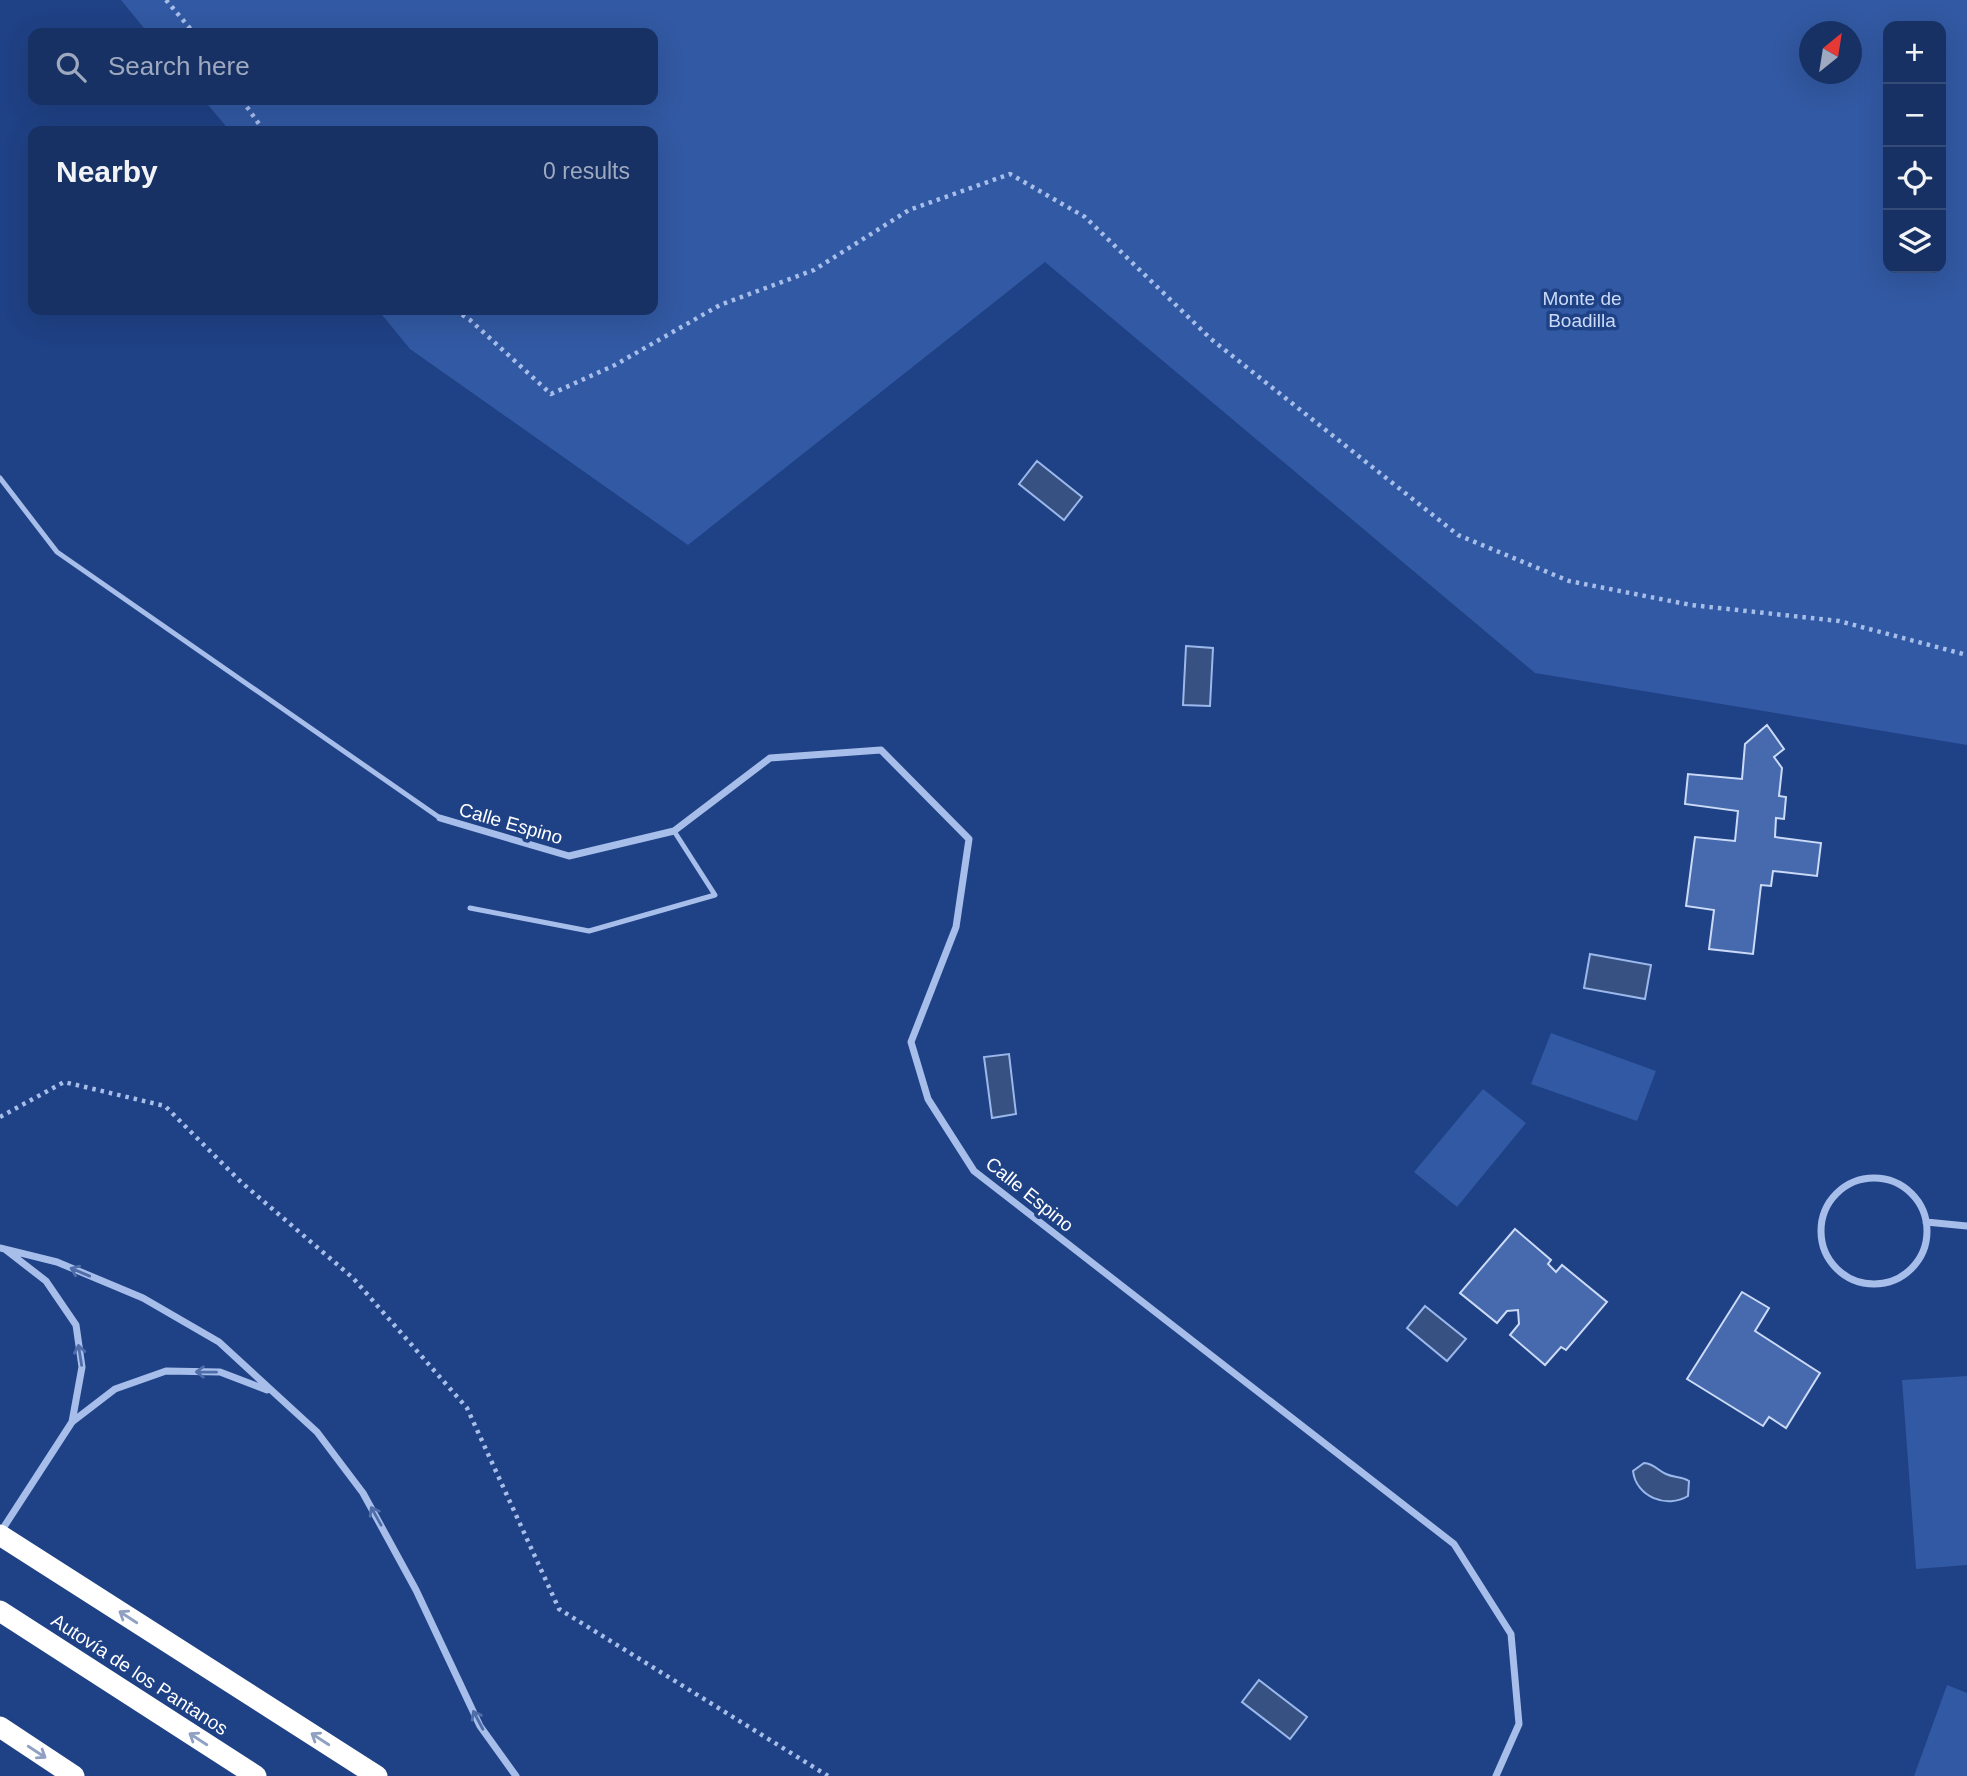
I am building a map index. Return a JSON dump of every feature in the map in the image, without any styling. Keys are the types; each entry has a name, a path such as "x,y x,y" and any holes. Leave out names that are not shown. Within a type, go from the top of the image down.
{"highway":[{"path":"0,1535 377,1776"},
{"name":"Autovía de los Pantanos","path":"0,1611 256,1776"},
{"path":"0,1727 75,1776"}],"street":[{"name":"Calle Espino","path":"440,818 569,856 674,831 770,758 881,750 969,839 956,927 911,1042 928,1099 974,1171 1454,1545 1511,1634 1519,1724 1496,1776"},
{"path":"1872,1178 1890,1181 1908,1191 1920,1205 1926,1222 1926,1241 1914,1266 1899,1278 1885,1284 1866,1284 1849,1278 1834,1267 1823,1247 1820,1228 1827,1205 1839,1191 1854,1182 1872,1178"},
{"path":"1926,1222 1967,1226"},
{"path":"2,1248 57,1262 143,1298 219,1342 317,1432 363,1493 416,1590 480,1726 516,1776"},
{"path":"2,1248 46,1281 76,1325 82,1367 72,1422"},
{"path":"0,1535 72,1422 115,1389 166,1371 220,1372 271,1391"}],"lane":[{"path":"0,478 57,552 440,818"},
{"path":"470,908 589,931 715,895 674,831"}],"path":[{"path":"166,0 190,28"},
{"path":"246,105 260,126"},
{"path":"462,315 551,394 615,365 720,305 814,270 909,210 1010,174 1085,217 1211,339 1458,535 1569,581 1690,605 1839,621 1967,655"},
{"path":"0,1117 64,1082 166,1106 241,1182 353,1278 467,1408 559,1609 828,1776"}],"green space":[{"name":"Monte de Boadilla","path":"121,0 1967,0 1967,745 1535,673 1045,262 688,545 410,349 382,315 658,315 658,126 226,126 208,105 658,105 658,28 144,28"},
{"path":"1551,1033 1656,1071 1637,1121 1531,1084"},
{"path":"1483,1089 1526,1123 1457,1207 1414,1172"},
{"path":"1967,1376 1967,1565 1916,1569 1902,1380"},
{"path":"1947,1685 1967,1693 1967,1776 1914,1776"}],"shaded area":[{"path":"1037,461 1082,497 1064,520 1019,484"},
{"path":"1186,646 1213,648 1210,706 1183,705"},
{"path":"1590,954 1651,965 1645,999 1584,988"},
{"path":"1009,1054 1016,1114 992,1118 984,1057"},
{"path":"1425,1306 1466,1339 1447,1361 1407,1328"},
{"path":"1644,1463 1689,1481 1688,1496 1680,1500 1662,1501 1646,1494 1635,1480 1633,1471"},
{"path":"1259,1680 1307,1717 1290,1739 1242,1702"}],"building":[{"path":"1767,725 1784,749 1774,757 1782,768 1779,796 1786,797 1784,819 1776,818 1775,837 1821,843 1817,876 1773,871 1771,886 1761,885 1753,954 1709,949 1714,910 1686,906 1695,837 1735,841 1738,811 1685,804 1688,774 1742,779 1745,744"},
{"path":"1515,1229 1551,1260 1548,1264 1556,1272 1562,1265 1607,1302 1566,1350 1561,1347 1545,1365 1510,1335 1519,1324 1518,1310 1507,1311 1497,1323 1460,1293"},
{"path":"1742,1292 1769,1308 1755,1331 1820,1373 1786,1428 1769,1417 1763,1426 1687,1379"}]}
